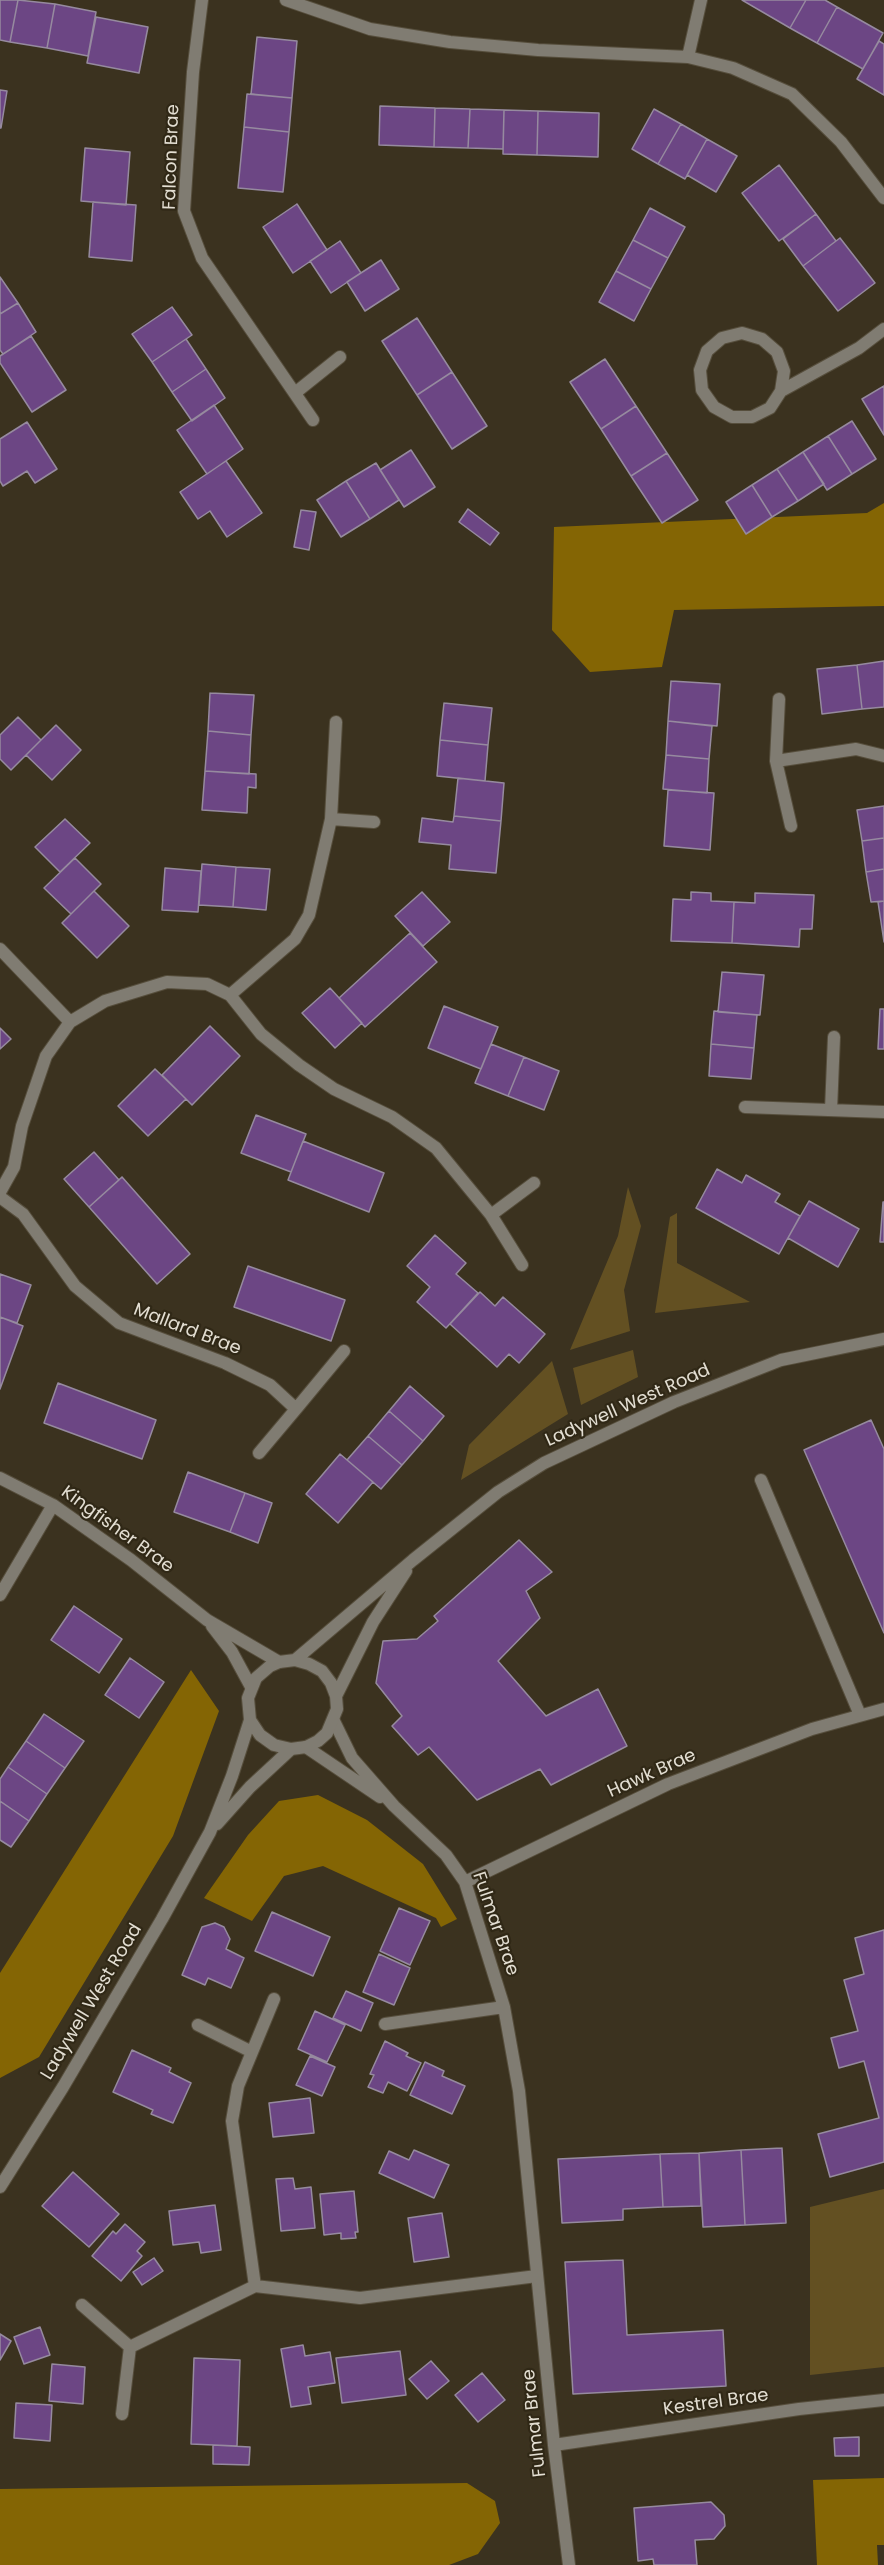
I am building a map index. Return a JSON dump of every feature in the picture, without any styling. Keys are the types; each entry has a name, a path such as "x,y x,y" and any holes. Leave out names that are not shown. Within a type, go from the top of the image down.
{"street":[{"name":"Falcon Brae","path":"202,0 193,72 184,211 202,258 314,420"},
{"path":"286,0 370,29 450,42 538,50 688,57 733,68 792,94 841,142 884,198"},
{"path":"688,57 701,0"},
{"path":"781,391 784,371 781,362 777,352 762,339 742,333 722,338 707,351 700,370 702,390 714,407 732,417 752,417 770,408 781,391 859,348 884,328"},
{"path":"295,393 340,357"},
{"path":"779,699 776,761 791,826"},
{"path":"230,994 295,939 309,915 331,819 336,722"},
{"path":"776,761 856,748 884,756"},
{"path":"331,819 374,822"},
{"path":"0,949 70,1022"},
{"path":"0,1192 14,1167 22,1126 46,1056 70,1022 105,1001 167,982 207,984 230,994 261,1034 298,1065 334,1089 392,1117 436,1148 491,1215 522,1264"},
{"path":"831,1110 834,1037"},
{"path":"745,1107 884,1112"},
{"path":"491,1215 534,1183"},
{"name":"Mallard Brae","path":"0,1197 23,1214 75,1286 119,1323 225,1363 261,1380 270,1385 296,1409"},
{"name":"Ladywell West Road","path":"295,1660 413,1560 498,1492 544,1463 654,1411 781,1360 884,1339"},
{"path":"259,1453 344,1352"},
{"name":"Kingfisher Brae","path":"0,1478 53,1505 131,1560 207,1620 279,1662"},
{"path":"761,1480 860,1715"},
{"path":"0,1595 53,1505"},
{"name":"Ladywell West Road","path":"334,1721 337,1709 336,1696 373,1622 413,1560"},
{"name":"Kingfisher Brae","path":"207,1620 232,1652 251,1687"},
{"path":"251,1687 262,1672 279,1662 295,1660 322,1671 331,1683 336,1696"},
{"name":"Ladywell West Road","path":"0,2187 92,2038 210,1832 232,1776 250,1720 248,1698 251,1687"},
{"name":"Hawk Brae","path":"465,1882 668,1784 786,1738 884,1709"},
{"path":"250,1720 260,1735 274,1745 291,1749 306,1747 318,1742 334,1721"},
{"name":"Fulmar Brae","path":"334,1721 352,1758 394,1806 446,1855 465,1882 504,2007 519,2091 554,2445 569,2565"},
{"name":"Fulmar Brae","path":"306,1747 394,1806"},
{"name":"Ladywell West Road","path":"210,1832 250,1787 291,1749"},
{"path":"255,2286 232,2121 238,2086 250,2051 274,1999"},
{"path":"385,2024 504,2007"},
{"path":"198,2025 250,2051"},
{"path":"130,2347 255,2286 360,2298 537,2276"},
{"path":"82,2305 130,2347"},
{"path":"122,2414 130,2347"},
{"name":"Kestrel Brae","path":"554,2445 799,2409 884,2400"}],"shaded area":[{"path":"884,503 884,606 674,610 662,667 590,672 552,630 554,527 867,513"},
{"path":"628,1187 641,1226 624,1290 630,1331 570,1350 618,1236"},
{"path":"677,1213 677,1263 750,1302 655,1313 670,1217"},
{"path":"633,1350 638,1377 581,1405 573,1368"},
{"path":"552,1361 568,1414 461,1480 469,1445"},
{"path":"191,1670 219,1711 173,1836 39,2057 0,2078 0,1973"},
{"path":"318,1795 367,1820 423,1864 457,1919 441,1927 436,1918 323,1866 284,1876 252,1921 204,1898 248,1835 279,1801"},
{"path":"884,2189 884,2367 810,2375 810,2207"},
{"path":"884,2478 884,2545 877,2545 878,2565 817,2565 813,2480"},
{"path":"467,2483 495,2501 500,2523 478,2554 449,2565 0,2565 0,2489"}],"building":[{"path":"0,0 18,0 10,42 0,40"},
{"path":"18,0 55,4 47,48 10,42"},
{"path":"742,0 806,0 790,28"},
{"path":"806,0 825,0 837,7 817,43 790,28"},
{"path":"55,4 96,12 88,56 47,48"},
{"path":"837,7 883,33 863,69 817,43"},
{"path":"96,17 148,27 139,73 87,63"},
{"path":"257,37 297,41 292,98 251,94"},
{"path":"879,41 884,44 884,95 857,79"},
{"path":"0,90 7,91 1,128 0,128"},
{"path":"247,94 292,98 289,132 244,127"},
{"path":"380,106 435,108 434,147 379,145"},
{"path":"435,108 470,109 468,148 434,147"},
{"path":"470,109 504,110 503,149 468,148"},
{"path":"654,109 681,124 658,164 632,149"},
{"path":"504,110 538,111 537,155 503,154"},
{"path":"538,111 599,113 598,157 537,155"},
{"path":"681,124 707,139 685,179 658,164"},
{"path":"244,127 289,132 283,192 238,188"},
{"path":"707,139 737,156 716,192 687,175"},
{"path":"85,148 130,152 126,205 81,201"},
{"path":"779,165 816,214 779,241 742,193"},
{"path":"93,202 136,205 132,261 89,257"},
{"path":"297,204 327,250 293,273 263,227"},
{"path":"650,208 685,227 668,258 633,240"},
{"path":"816,214 836,241 803,266 783,239"},
{"path":"840,238 875,283 838,311 803,266"},
{"path":"633,240 668,258 651,289 616,271"},
{"path":"340,241 361,273 331,293 310,261"},
{"path":"381,260 399,289 365,311 347,282"},
{"path":"616,271 651,289 634,321 599,302"},
{"path":"0,277 18,303 0,314"},
{"path":"18,303 36,332 3,354 0,350 0,314"},
{"path":"172,307 192,335 152,362 132,334"},
{"path":"417,318 452,372 417,395 382,341"},
{"path":"31,336 66,390 32,412 0,363 0,356"},
{"path":"186,339 206,369 172,392 152,362"},
{"path":"605,359 636,406 601,429 570,382"},
{"path":"206,369 225,398 192,421 172,392"},
{"path":"452,372 487,426 452,449 417,395"},
{"path":"884,386 884,435 862,399"},
{"path":"214,405 243,449 207,474 177,430"},
{"path":"636,406 667,453 631,476 601,429"},
{"path":"852,421 876,459 852,474 828,436"},
{"path":"27,422 57,469 35,483 27,471 3,486 0,481 0,439"},
{"path":"828,436 852,474 827,490 803,452"},
{"path":"411,450 435,487 404,507 380,470"},
{"path":"803,452 824,484 798,501 777,469"},
{"path":"667,453 698,500 662,523 631,476"},
{"path":"226,461 262,513 227,537 210,511 198,519 180,492"},
{"path":"376,463 399,500 370,519 346,481"},
{"path":"777,469 798,501 772,517 752,485"},
{"path":"346,481 370,519 341,537 317,500"},
{"path":"752,485 772,517 746,534 726,502"},
{"path":"468,509 499,533 490,545 459,522"},
{"path":"301,510 316,512 309,550 294,547"},
{"path":"884,661 884,707 862,709 857,665"},
{"path":"857,665 862,709 822,714 817,669"},
{"path":"671,681 720,684 717,726 668,721"},
{"path":"210,693 254,695 251,735 208,731"},
{"path":"444,703 492,708 488,745 440,740"},
{"path":"18,717 41,740 11,770 0,759 0,735"},
{"path":"668,721 712,726 709,759 666,755"},
{"path":"56,725 81,750 52,780 26,755"},
{"path":"208,731 251,735 249,774 205,771"},
{"path":"440,740 488,745 485,781 437,776"},
{"path":"666,755 709,759 707,793 663,789"},
{"path":"205,771 256,774 256,788 248,787 247,813 202,810"},
{"path":"458,778 504,783 501,821 454,816"},
{"path":"668,790 714,793 710,850 664,846"},
{"path":"884,806 884,838 862,841 857,810"},
{"path":"454,816 501,821 496,873 449,869 451,845 419,842 422,818 453,822"},
{"path":"65,819 90,843 60,872 35,847"},
{"path":"884,838 884,869 866,872 862,841"},
{"path":"75,858 101,884 71,914 44,888"},
{"path":"202,864 236,867 233,907 199,905"},
{"path":"236,867 270,869 266,910 233,907"},
{"path":"165,868 201,871 198,912 162,910"},
{"path":"884,869 884,901 871,902 866,872"},
{"path":"94,891 129,926 97,958 62,923"},
{"path":"422,892 450,922 423,946 395,916"},
{"path":"691,892 711,893 711,901 734,902 732,943 671,941 673,899 691,900"},
{"path":"755,893 814,895 812,929 800,929 799,947 732,943 734,902 755,903"},
{"path":"884,901 884,942 878,902"},
{"path":"410,933 437,962 365,1027 339,998"},
{"path":"722,972 764,975 760,1015 718,1012"},
{"path":"330,988 362,1023 335,1048 302,1013"},
{"path":"444,1006 498,1027 481,1069 428,1048"},
{"path":"880,1009 884,1009 884,1049 878,1049"},
{"path":"714,1011 757,1015 754,1048 711,1044"},
{"path":"210,1026 240,1056 192,1105 162,1075"},
{"path":"0,1028 11,1039 0,1049"},
{"path":"491,1044 524,1057 508,1096 475,1083"},
{"path":"711,1044 754,1048 751,1079 709,1076"},
{"path":"524,1057 559,1071 544,1110 508,1096"},
{"path":"155,1069 186,1099 148,1136 118,1106"},
{"path":"256,1115 306,1134 291,1172 241,1153"},
{"path":"303,1141 384,1173 369,1212 288,1180"},
{"path":"94,1152 119,1180 89,1207 64,1179"},
{"path":"717,1169 742,1183 746,1175 780,1194 775,1202 800,1216 779,1254 696,1208"},
{"path":"122,1177 190,1254 157,1284 89,1207"},
{"path":"809,1201 859,1229 838,1267 788,1238"},
{"path":"883,1202 884,1242 880,1242"},
{"path":"435,1235 466,1263 456,1274 478,1293 446,1328 417,1302 430,1287 407,1266"},
{"path":"248,1266 345,1300 331,1341 234,1307"},
{"path":"0,1274 31,1285 17,1323 0,1317"},
{"path":"480,1292 495,1306 503,1297 545,1334 519,1363 509,1354 497,1367 450,1324"},
{"path":"0,1317 23,1326 0,1389"},
{"path":"58,1383 156,1420 142,1459 44,1423"},
{"path":"410,1386 444,1416 423,1441 389,1411"},
{"path":"389,1411 423,1441 402,1465 368,1436"},
{"path":"871,1420 884,1449 884,1633 804,1450"},
{"path":"368,1436 402,1465 381,1489 347,1460"},
{"path":"340,1454 373,1482 338,1523 306,1494"},
{"path":"188,1472 245,1493 230,1532 174,1512"},
{"path":"245,1493 272,1503 258,1543 230,1532"},
{"path":"519,1540 552,1572 526,1591 540,1618 498,1661 546,1716 598,1689 627,1746 551,1785 540,1769 477,1800 429,1747 418,1755 392,1726 402,1716 376,1683 383,1641 417,1639 438,1621 434,1616"},
{"path":"74,1606 122,1639 99,1673 51,1640"},
{"path":"130,1658 164,1682 139,1718 105,1695"},
{"path":"44,1714 84,1741 65,1768 26,1741"},
{"path":"26,1741 65,1768 47,1794 8,1767"},
{"path":"8,1767 47,1794 29,1821 0,1801 0,1779"},
{"path":"0,1801 29,1821 11,1847 0,1840"},
{"path":"399,1908 430,1921 410,1965 380,1951"},
{"path":"272,1912 330,1937 313,1976 255,1951"},
{"path":"215,1923 224,1927 230,1939 226,1949 244,1958 231,1988 208,1978 205,1985 182,1975 202,1927"},
{"path":"884,1930 884,2162 830,2177 818,2134 879,2118 864,2061 839,2068 831,2038 858,2031 844,1980 864,1974 855,1938"},
{"path":"379,1954 410,1968 394,2005 363,1992"},
{"path":"346,1991 373,2003 361,2031 333,2018"},
{"path":"315,2011 345,2025 327,2062 298,2049"},
{"path":"385,2041 408,2053 406,2056 421,2063 407,2091 388,2082 383,2093 368,2087 374,2075 370,2074"},
{"path":"132,2050 171,2068 169,2072 191,2083 173,2123 151,2114 153,2110 113,2092"},
{"path":"310,2056 335,2067 322,2096 296,2085"},
{"path":"425,2062 444,2071 442,2076 465,2086 452,2114 410,2095"},
{"path":"310,2098 314,2133 273,2137 269,2103"},
{"path":"782,2148 786,2223 745,2225 741,2150"},
{"path":"414,2150 449,2165 434,2198 379,2173 389,2151 409,2160"},
{"path":"741,2150 745,2225 703,2227 699,2153"},
{"path":"699,2153 701,2206 663,2207 660,2154"},
{"path":"660,2154 663,2207 623,2209 623,2220 562,2223 558,2159"},
{"path":"73,2172 119,2214 89,2247 42,2206"},
{"path":"293,2178 295,2189 311,2187 315,2228 281,2231 276,2179"},
{"path":"354,2191 358,2232 355,2232 356,2238 341,2239 341,2233 324,2235 320,2194"},
{"path":"215,2205 221,2250 201,2253 199,2242 173,2245 169,2211"},
{"path":"442,2213 449,2257 414,2262 408,2218"},
{"path":"125,2224 145,2242 137,2251 142,2256 121,2281 92,2256 113,2231 116,2234"},
{"path":"154,2258 163,2271 142,2285 133,2272"},
{"path":"623,2260 627,2335 723,2330 726,2386 573,2394 565,2262"},
{"path":"40,2327 50,2355 24,2364 14,2337"},
{"path":"0,2334 11,2341 0,2360"},
{"path":"303,2345 305,2356 330,2352 335,2383 308,2387 311,2404 291,2407 281,2349"},
{"path":"400,2351 406,2395 342,2403 336,2358"},
{"path":"194,2358 240,2360 237,2446 191,2444"},
{"path":"431,2361 449,2381 427,2399 409,2379"},
{"path":"52,2364 85,2367 83,2404 49,2401"},
{"path":"482,2373 505,2400 478,2422 455,2395"},
{"path":"16,2403 52,2405 50,2441 14,2438"},
{"path":"859,2437 859,2456 835,2456 834,2438"},
{"path":"213,2445 250,2447 249,2465 213,2464"},
{"path":"711,2502 724,2515 725,2526 714,2539 695,2540 697,2565 654,2565 653,2559 638,2561 634,2508"}]}
